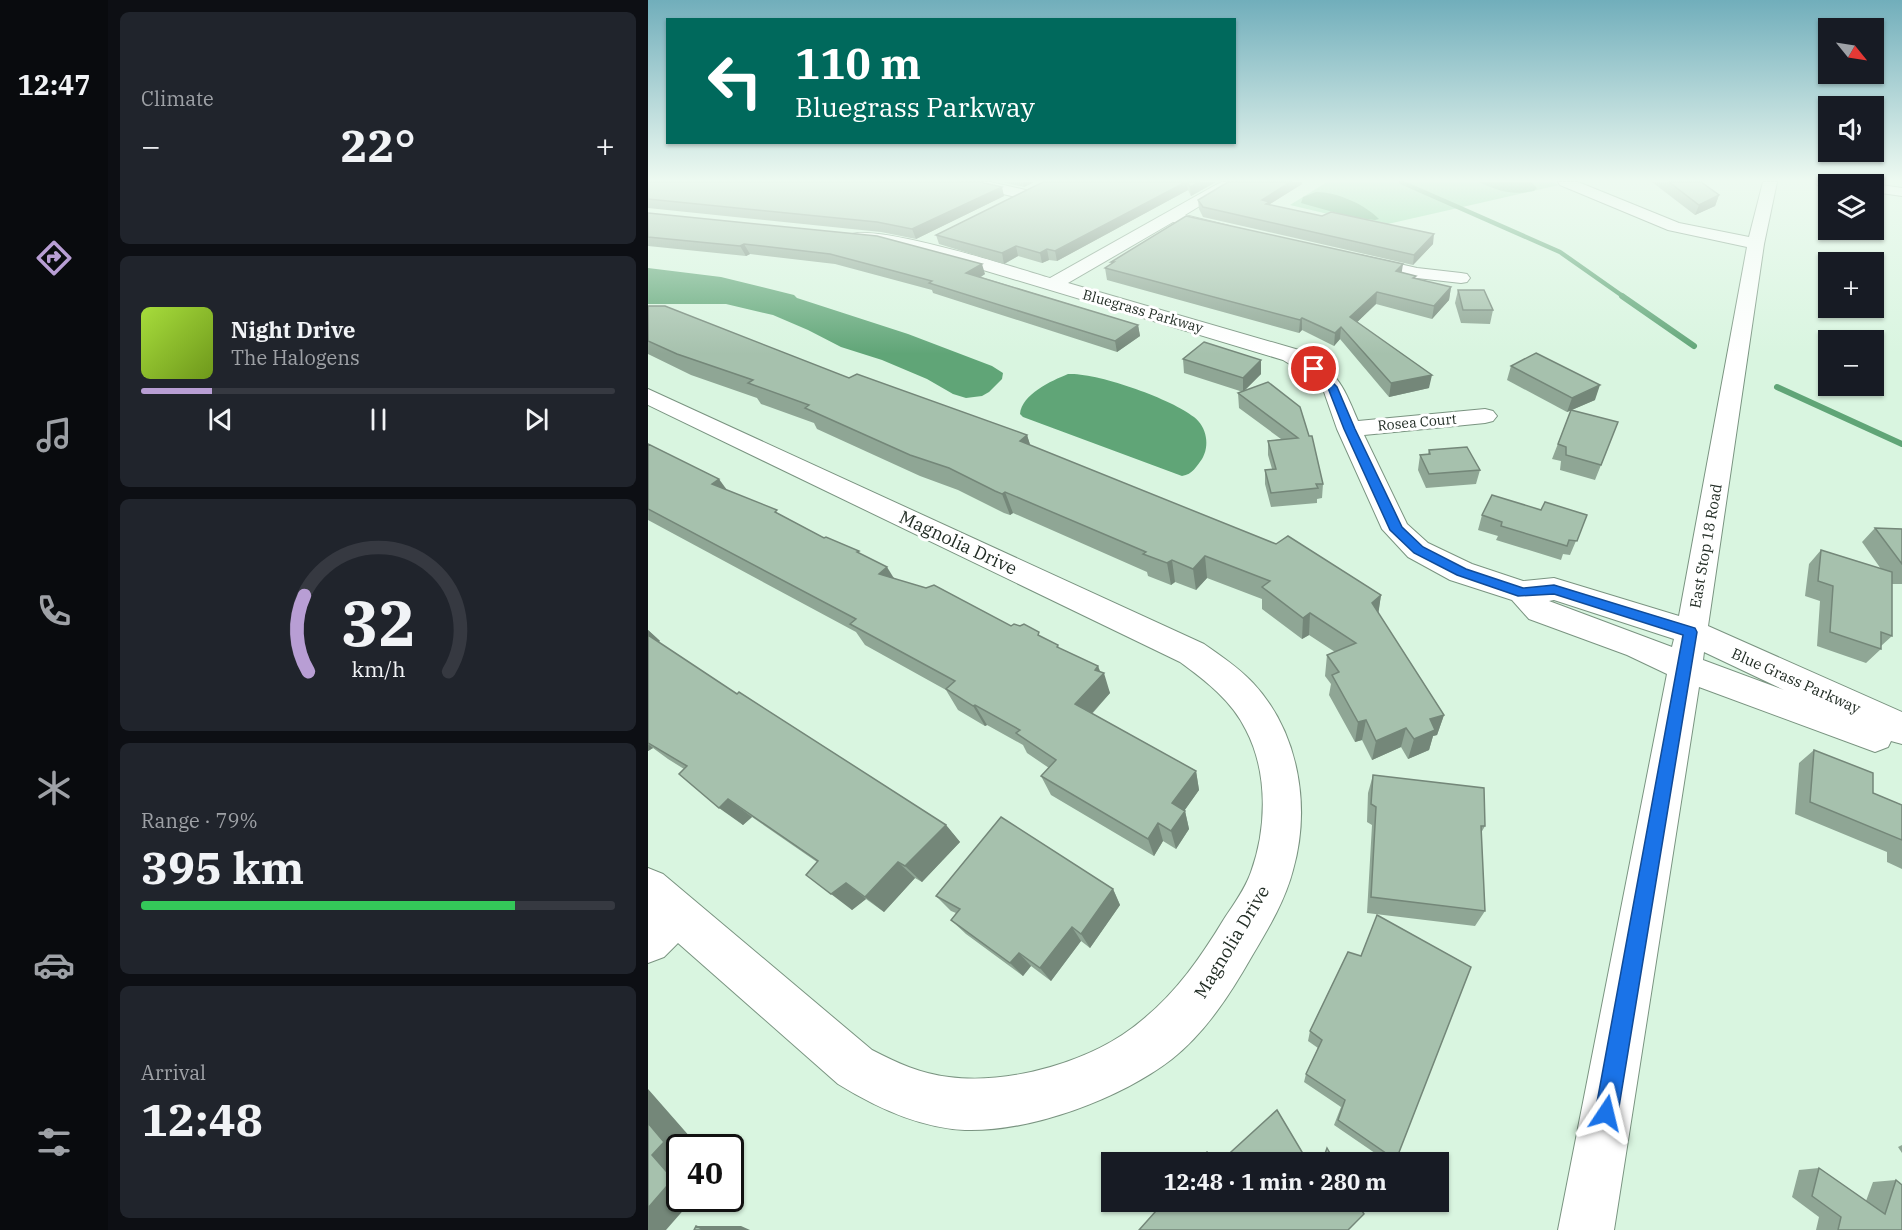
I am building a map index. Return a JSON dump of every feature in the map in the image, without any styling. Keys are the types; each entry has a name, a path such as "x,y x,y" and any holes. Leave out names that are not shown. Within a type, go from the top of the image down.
{"street":[{"name":"Bluegrass Parkway","path":"884,239 918,246 1291,355 1314,369 1333,387 1349,429 1396,530 1418,550 1461,572 1523,592 1540,611 1638,646 1687,650"},
{"path":"918,246 932,239"},
{"path":"1053,285 1133,239"},
{"path":"1732,239 1756,244"},
{"name":"East Stop 18 Road","path":"1586,1230 1757,239"},
{"path":"1347,257 1417,273 1461,278"},
{"name":"Magnolia Drive","path":"648,396 1171,643 1212,665 1229,679 1261,718 1269,736 1282,784 1279,842 1273,870 1248,922 1195,1004 1159,1039 1118,1064 1078,1084 1040,1096 962,1105 921,1097 887,1086 855,1067 658,915"},
{"name":"Rosea Court","path":"1349,429 1485,416"},
{"name":"Blue Grass Parkway","path":"1687,650 1902,729"},
{"name":"Blue Grass Parkway","path":"1687,650 1867,733 1902,741"}],"shaded area":[{"path":"648,268 721,277 794,295 797,298 908,334 992,366 1003,373 1002,379 982,396 966,398 882,360 841,347 773,315 726,304 648,304"},
{"path":"1068,374 1096,377 1114,382 1152,395 1183,410 1198,421 1204,431 1206,448 1202,459 1192,472 1182,476 1020,414 1026,400 1038,389"}],"building":[{"path":"673,239 890,239 982,264 966,273 1138,325 1115,341 929,283 932,281 830,254 744,244 740,246"},
{"path":"952,239 1077,239 1055,251 1047,249 1040,253 1016,246 1002,253"},
{"path":"1148,239 1292,239 1403,264 1396,271 1416,276 1413,278 1451,287 1434,306 1377,292 1350,317 1432,375 1391,383 1341,327 1335,333 1302,318 1300,320 1105,268 1114,262 1111,262"},
{"path":"1345,239 1429,239 1414,255"},
{"path":"1458,290 1484,290 1493,310 1463,310"},
{"path":"648,306 665,306 849,378 857,374 1027,435 1020,441 1276,544 1288,536 1381,595 1372,603 1444,715 1430,719 1435,730 1414,739 1406,728 1376,741 1366,720 1358,722 1332,675 1339,672 1327,655 1356,643 1310,613 1303,618 1262,587 1270,581 1205,556 1193,569 1172,560 1167,563 1143,554 1146,552 1005,492 1002,494 949,468 910,455 805,408 809,405 748,383 753,380 677,354 648,341"},
{"path":"1204,342 1261,360 1243,378 1183,359"},
{"path":"1536,353 1600,385 1572,398 1511,366"},
{"path":"1268,382 1300,407 1309,436 1312,436 1323,484 1316,484 1318,488 1271,493 1265,470 1276,469 1268,441 1298,438 1238,393"},
{"path":"1571,410 1618,422 1601,465 1566,455 1566,447 1558,444"},
{"path":"648,444 719,479 712,484 777,510 775,512 824,538 859,551 857,552 887,567 879,574 926,588 934,585 1011,626 1024,624 1039,632 1038,635 1058,645 1057,647 1098,666 1095,670 1104,673 1075,704 1196,771 1172,803 1185,811 1171,831 1158,823 1148,839 1041,776 1056,760 1016,733 1020,730 946,689 955,681 850,624 856,619 648,509"},
{"path":"1467,447 1480,470 1429,474 1420,455 1430,454 1429,450"},
{"path":"1492,495 1541,510 1545,502 1587,515 1577,541 1569,540 1567,546 1501,526 1502,522 1482,515"},
{"path":"1875,528 1902,529 1902,564"},
{"path":"1821,550 1892,572 1892,636 1881,632 1881,649 1830,632 1833,586 1818,581"},
{"path":"648,635 737,694 739,692 946,825 905,866 898,862 865,897 846,883 831,894 806,875 818,861 728,799 719,808 679,774 687,766 648,743"},
{"path":"1814,750 1873,773 1873,793 1902,805 1902,840 1810,802"},
{"path":"1373,775 1484,788 1485,826 1481,826 1485,911 1371,897 1376,807 1371,804"},
{"path":"1001,817 1113,889 1081,934 1072,927 1040,968 1019,953 1010,963 951,920 960,909 936,896"},
{"path":"1377,915 1471,967 1399,1152 1384,1152 1338,1120 1345,1100 1306,1074 1322,1040 1310,1031 1348,952 1361,956"},
{"path":"1277,1110 1302,1152 1231,1152"},
{"path":"648,1123 664,1142 652,1155 666,1171 666,1187 648,1208"},
{"path":"1819,1168 1885,1214 1896,1180 1902,1185 1902,1230 1838,1230 1841,1217 1812,1196"},
{"path":"1155,1212 1363,1212 1364,1214 1348,1230 1139,1230"}],"waterway":[{"path":"1531,239 1560,252 1624,297"},
{"path":"1622,296 1694,346"},
{"path":"1777,387 1902,444"}],"route":[{"path":"1314,369 1333,387 1349,429 1396,530 1418,550 1461,572 1523,592 1554,589 1690,632 1606,1113"}]}
